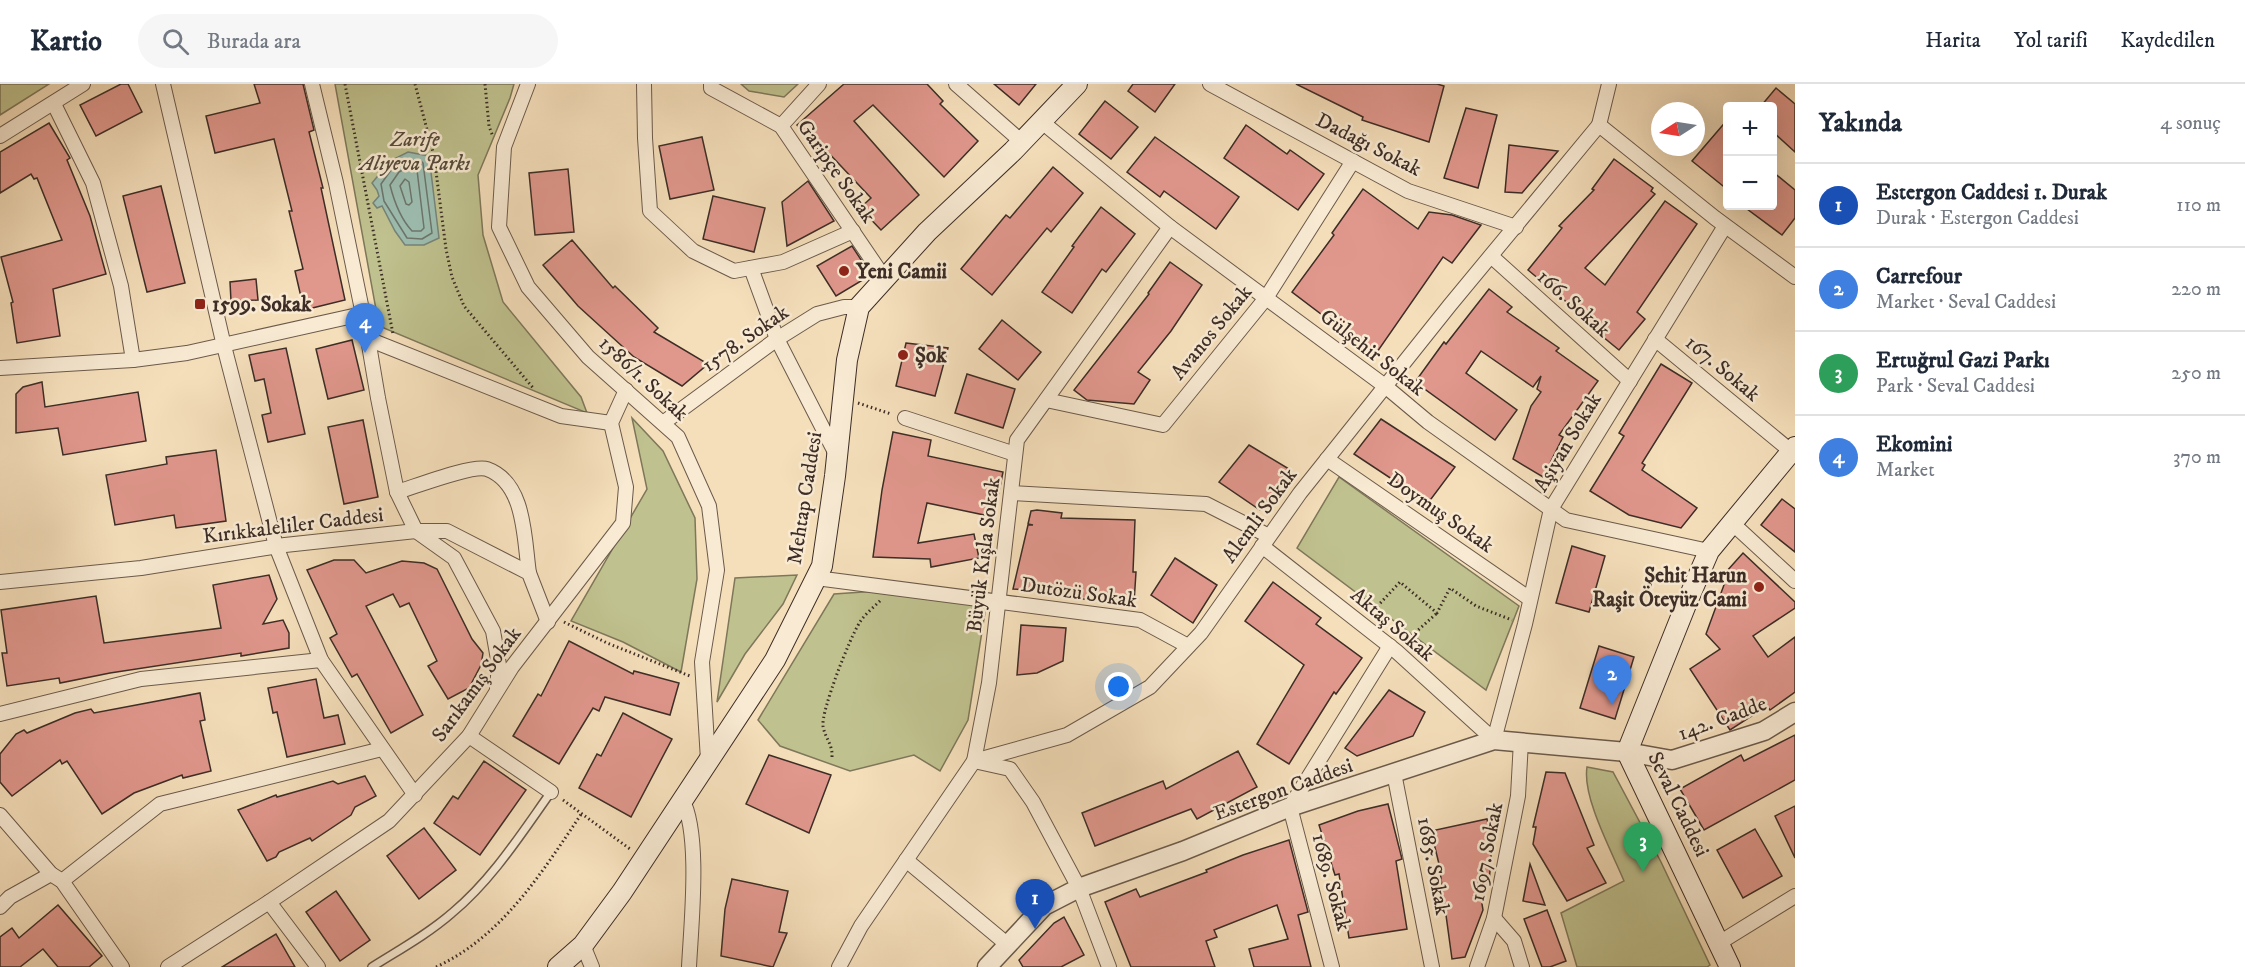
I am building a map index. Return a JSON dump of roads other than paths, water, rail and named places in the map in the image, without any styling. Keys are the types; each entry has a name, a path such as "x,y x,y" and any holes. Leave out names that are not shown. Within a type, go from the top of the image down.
{"main road":[{"path":"859,307 927,232 1022,142 1077,84"},
{"name":"Mehtap Caddesi","path":"558,967 583,945 622,892 775,660 822,566 847,360 859,307"},
{"name":"Seval Caddesi","path":"1730,967 1627,752 1709,551 1731,522 1794,450"}],"street":[{"path":"0,136 83,84"},
{"path":"163,84 224,346 276,546 321,660 415,795"},
{"path":"312,84 336,183 397,492 416,531 454,558 493,631 499,665 497,690"},
{"name":"1586/1. Sokak","path":"528,84 504,147 499,227 528,287 588,357 678,437 709,506 717,570 702,662 708,760"},
{"path":"644,84 650,211 693,251 734,271 783,262 852,231"},
{"name":"Garipçe Sokak","path":"711,84 711,88 781,126 885,279"},
{"path":"781,126 819,84"},
{"path":"956,84 1022,142"},
{"name":"Dadağı Sokak","path":"1210,84 1408,190 1516,226"},
{"path":"1609,84 1599,125 1725,226 1795,277"},
{"path":"54,104 93,183 121,286 133,360"},
{"name":"Gülşehir Sokak","path":"1042,122 1170,227 1385,386 1428,422 1566,520 1709,551"},
{"name":"Alemli Sokak","path":"974,761 1066,735 1150,687 1201,633 1327,459 1599,125"},
{"name":"Avanos Sokak","path":"1046,400 1163,425 1266,298 1353,161"},
{"name":"Aşiyan Sokak","path":"1494,740 1525,624 1551,509 1725,226"},
{"name":"Büyük Kışla Sokak","path":"974,761 988,683 1017,440 1170,227"},
{"name":"166. Sokak","path":"1491,256 1630,381"},
{"path":"751,268 777,339 837,456"},
{"name":"1578. Sokak","path":"663,423 777,339 817,314 844,307 859,307"},
{"path":"0,368 133,360 224,346 362,314"},
{"path":"368,339 561,416 611,423 626,390"},
{"name":"167. Sokak","path":"1655,339 1794,450"},
{"path":"904,418 1015,454"},
{"name":"Sarıkamış Sokak","path":"168,967 269,903 389,821 469,736 512,667 623,523 626,487 611,423"},
{"name":"Doymuş Sokak","path":"1327,459 1530,599"},
{"path":"397,492 470,470 487,469 505,482 520,508 529,573 550,619"},
{"name":"Aktaş Sokak","path":"1011,494 1206,504 1266,541 1393,648 1494,740"},
{"path":"1731,522 1795,581"},
{"name":"Kırıkkaleliler Caddesi","path":"0,582 141,568 276,546 416,531 447,531 529,573"},
{"name":"Dutözü Sokak","path":"816,578 1140,620 1188,646"},
{"path":"1290,807 1393,648"},
{"path":"0,714 141,679 321,660"},
{"name":"142. Cadde","path":"1627,752 1672,760 1764,731 1795,712"},
{"path":"469,736 551,792"},
{"name":"Estergon Caddesi","path":"987,967 1044,906 1079,888 1183,851 1290,807 1494,740 1627,752"},
{"name":"1697. Sokak","path":"1476,967 1494,918 1518,796 1521,741"},
{"path":"0,907 10,897 57,877 160,804 382,749"},
{"path":"839,967 861,926 974,761 1010,770 1033,801 1079,888 1109,967"},
{"name":"1685. Sokak","path":"1394,773 1432,967"},
{"path":"682,799 688,810 692,837 689,967"},
{"name":"1689. Sokak","path":"1290,807 1332,967"},
{"path":"0,814 57,877 122,967"},
{"path":"906,860 1008,945"},
{"path":"1719,943 1795,896"},
{"path":"269,903 318,967"},
{"path":"1494,918 1514,941 1522,967"},
{"path":"583,945 592,967"}],"lane":[{"path":"372,967 436,926 468,899 494,870 551,792"}],"water":[{"path":"408,152 429,156 439,238 424,245 405,245 382,206 377,208 373,203 379,196 372,183 390,161"}],"place":[{"name":"Yeni Camii","path":"844,271"},
{"name":"1599. Sokak","path":"200,304"},
{"name":"Ekomini","path":"365,353"},
{"name":"Şok","path":"903,355"},
{"name":"Şehit Harun Raşit Öteyüz Cami","path":"1759,587"},
{"name":"Carrefour","path":"1612,705"},
{"name":"Ertuğrul Gazi Parkı","path":"1643,872"},
{"name":"Estergon Caddesi 1. Durak","path":"1035,929"}],"park label":[{"name":"Zarife Aliyeva Parkı","path":"415,151"}]}
